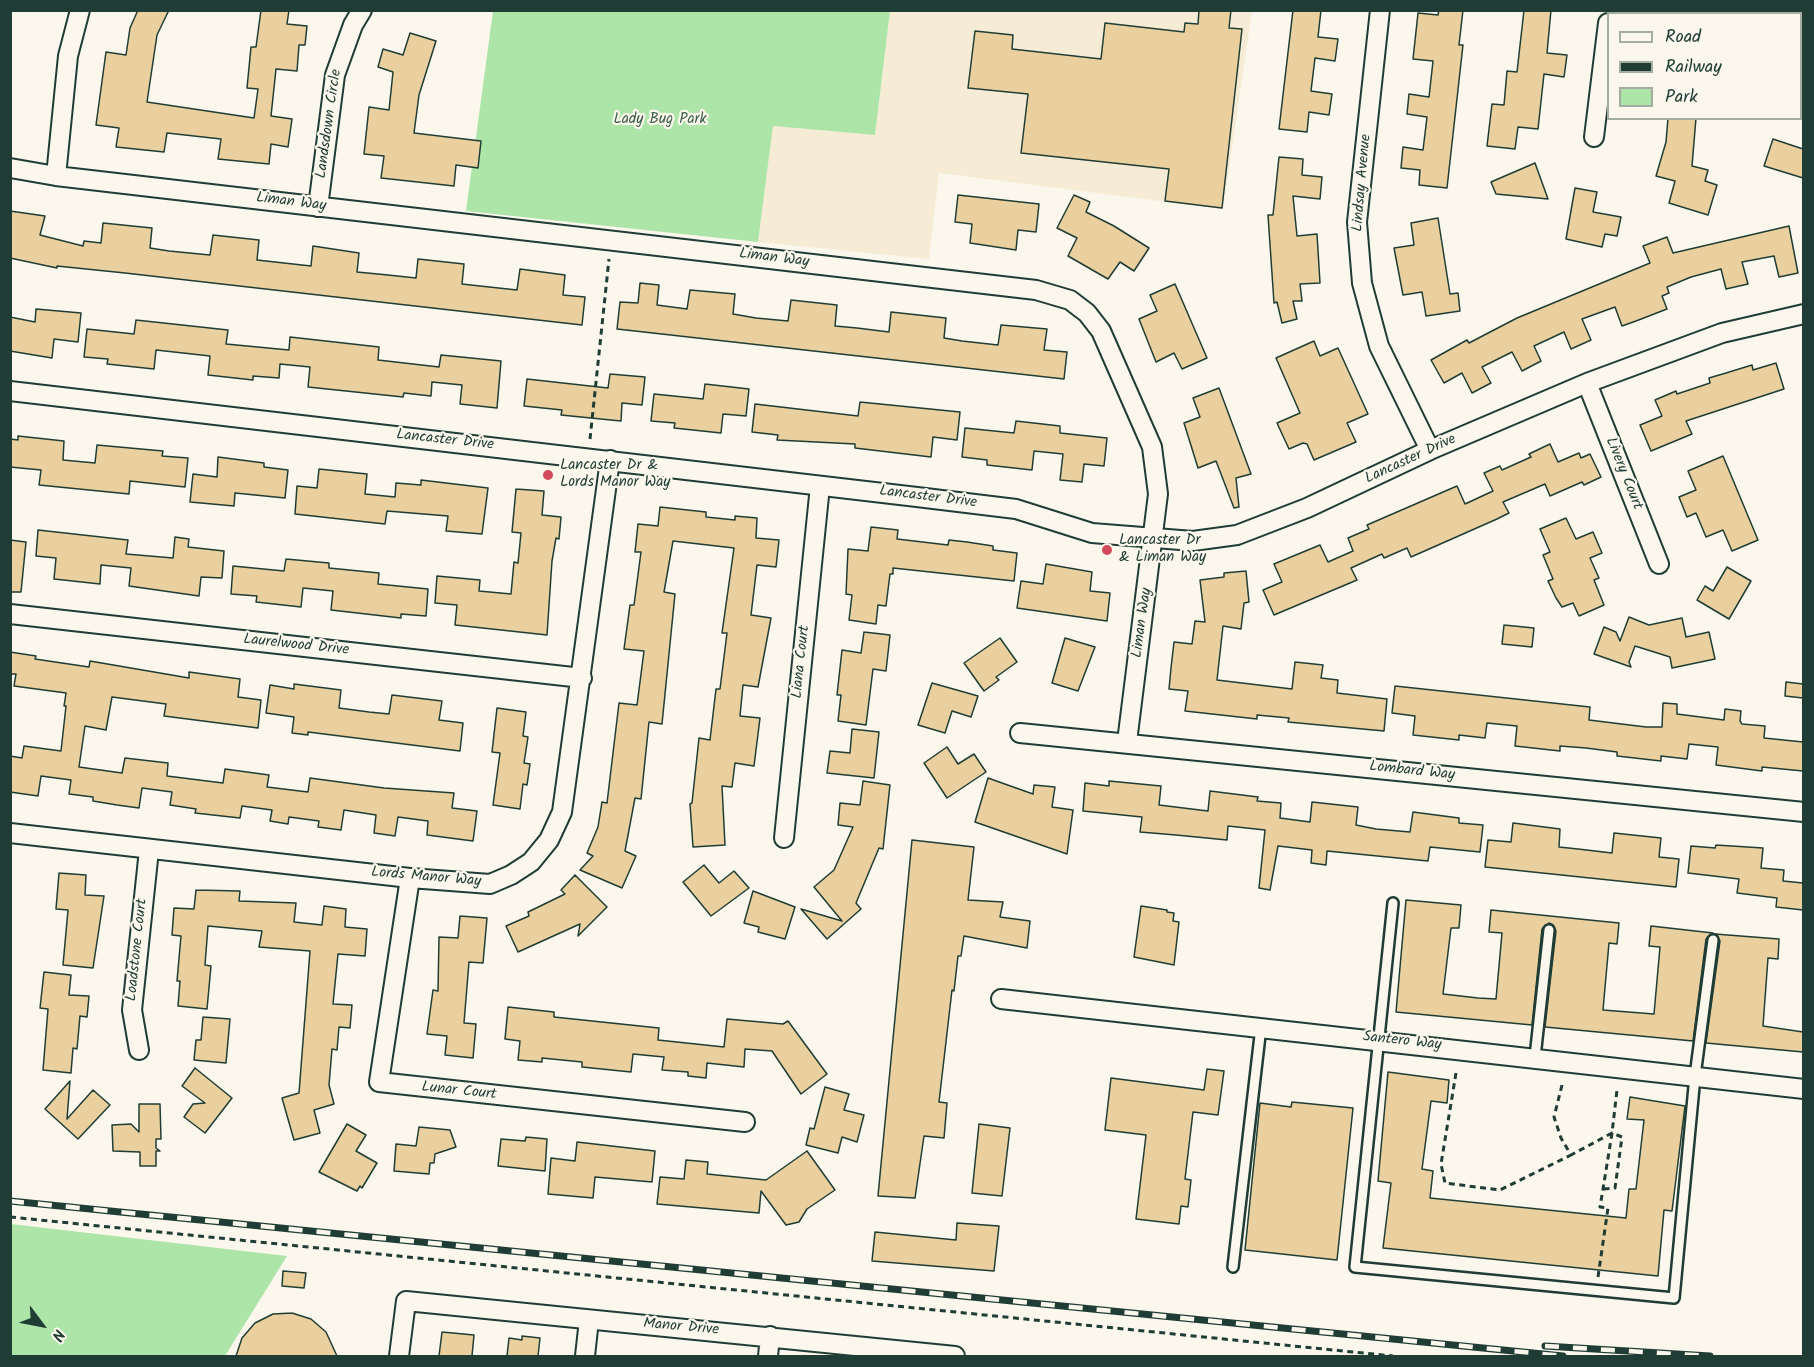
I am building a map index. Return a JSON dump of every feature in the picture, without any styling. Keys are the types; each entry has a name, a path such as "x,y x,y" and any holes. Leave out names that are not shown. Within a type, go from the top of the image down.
{"street":[{"path":"56,176 68,56 80,10"},
{"name":"Landsdown Circle","path":"318,207 335,75 353,25 362,10"},
{"name":"Lindsay Avenue","path":"1380,10 1357,222 1362,284 1379,346 1430,450"},
{"path":"1594,137 1607,31"},
{"name":"Liman Way","path":"10,168 56,176 1036,290 1070,300 1088,313 1101,331 1152,447 1158,494 1127,742"},
{"name":"Lancaster Drive","path":"10,391 1016,509 1092,533 1192,541 1237,535 1307,508 1430,450 1587,383 1722,333 1803,314"},
{"name":"Livery Court","path":"1587,383 1659,564"},
{"name":"Lords Manor Way","path":"10,833 410,878 490,884 531,862 549,840 562,812 610,460"},
{"name":"Liana Court","path":"784,838 820,486"},
{"name":"Laurelwood Drive","path":"10,614 582,678"},
{"name":"Lombard Way","path":"1020,733 1803,812"},
{"name":"Loadstone Court","path":"140,1050 132,1010 149,850"},
{"name":"Lunar Court","path":"410,878 379,1082 745,1122"},
{"name":"Santero Way","path":"1001,999 1535,1057 1803,1089"},
{"name":"Manor Drive","path":"399,1356 406,1301 950,1356"},
{"path":"585,1356 589,1320"},
{"path":"768,1356 770,1336"}],"lane":[{"path":"1393,903 1355,1267 1674,1298 1695,1076 1713,940"},
{"path":"1535,1057 1549,930"},
{"path":"1233,1268 1261,1027"}],"path":[{"path":"590,439 609,257"},
{"path":"1456,1073 1441,1164 1445,1183 1500,1190 1612,1133"},
{"path":"1562,1085 1554,1117 1561,1138 1571,1155"},
{"path":"1598,1279 1608,1208 1600,1207 1617,1090"},
{"path":"1603,1189 1615,1188 1622,1137 1612,1133"},
{"path":"10,1217 1393,1356"}],"shaded area":[{"path":"890,11 1252,11 1223,209 939,173 929,259 758,242 773,126 875,135"}],"green space":[{"name":"Lady Bug Park","path":"493,11 890,11 875,135 773,126 758,242 466,211"},
{"path":"11,1224 287,1256 225,1356 11,1356"}],"building":[{"path":"138,10 169,10 157,35 147,102 254,118 258,89 247,88 251,47 256,47 261,10 289,10 287,24 307,26 305,45 299,45 297,71 276,69 271,116 292,119 288,147 271,144 269,164 218,159 221,139 167,133 164,152 116,147 119,128 96,125 106,52 126,55 130,28"},
{"path":"1199,10 1231,10 1229,28 1242,29 1222,208 1165,201 1169,169 1021,153 1028,94 968,88 975,31 1013,35 1012,49 1101,59 1105,23 1184,32 1185,23 1198,24"},
{"path":"1293,10 1321,10 1318,37 1338,39 1335,61 1315,58 1311,91 1332,94 1329,115 1309,112 1307,132 1279,129"},
{"path":"1439,10 1463,10 1459,45 1463,45 1447,188 1419,185 1420,170 1401,168 1403,147 1423,150 1427,117 1407,114 1409,94 1429,97 1433,61 1413,59 1418,13 1438,15"},
{"path":"1524,10 1551,10 1547,53 1567,55 1564,77 1544,74 1538,129 1518,127 1515,149 1487,146 1492,104 1504,105 1507,71 1517,72"},
{"path":"410,33 436,41 419,95 414,133 481,141 478,168 456,165 454,186 381,178 384,156 364,154 369,107 389,110 393,72 378,67 383,49 403,55"},
{"path":"1668,120 1696,120 1692,166 1708,170 1705,181 1717,185 1708,215 1669,203 1675,181 1656,176 1666,142"},
{"path":"1773,139 1803,149 1803,178 1764,166"},
{"path":"1279,157 1303,159 1302,175 1322,177 1320,199 1293,196 1297,236 1317,234 1320,283 1300,284 1302,301 1293,301 1297,319 1282,323 1277,302 1274,303 1268,215 1273,215"},
{"path":"1535,163 1548,199 1496,194 1491,182"},
{"path":"1575,188 1597,192 1593,212 1621,217 1617,236 1605,234 1602,247 1566,239"},
{"path":"958,195 1039,204 1036,232 1018,230 1016,250 970,243 972,224 955,222"},
{"path":"1074,195 1090,202 1086,212 1149,248 1134,271 1120,262 1108,279 1068,256 1077,238 1057,228"},
{"path":"10,211 45,216 40,235 83,246 84,241 101,243 103,223 152,228 150,248 169,251 210,255 213,235 259,240 257,260 311,266 313,246 359,253 357,272 416,278 418,259 464,264 462,284 517,290 520,269 565,275 563,295 585,297 582,325 125,273 57,266 57,268 10,258"},
{"path":"1438,218 1450,294 1458,293 1460,311 1426,316 1422,292 1403,295 1394,248 1414,245 1411,223"},
{"path":"1789,226 1798,273 1779,277 1774,256 1742,262 1748,284 1726,289 1721,269 1691,277 1667,287 1669,293 1662,296 1667,309 1622,326 1615,307 1582,319 1591,340 1571,349 1564,332 1534,346 1541,361 1522,371 1512,352 1482,367 1491,383 1472,393 1462,373 1444,383 1431,360 1467,340 1469,343 1517,318 1650,263 1643,246 1667,237 1673,253"},
{"path":"640,283 659,285 657,305 687,309 690,290 735,294 733,314 756,318 788,321 791,300 837,305 835,326 889,332 891,312 946,318 944,338 962,341 998,345 1001,325 1047,329 1044,350 1067,352 1064,379 617,329 620,302 638,303"},
{"path":"1175,284 1207,358 1182,369 1174,353 1156,362 1139,319 1157,311 1150,295"},
{"path":"36,309 81,313 78,342 54,339 52,358 10,351 10,317 35,322"},
{"path":"136,320 228,330 226,344 289,350 290,337 379,347 378,360 439,367 441,355 501,361 497,408 460,404 462,385 432,382 431,396 404,393 403,397 308,387 310,367 280,364 279,378 253,376 253,380 208,375 210,356 156,350 154,369 107,364 108,359 84,357 87,329 134,334"},
{"path":"1314,341 1320,356 1338,348 1368,414 1347,423 1356,442 1314,460 1307,444 1303,443 1289,449 1277,423 1300,413 1276,358"},
{"path":"1776,363 1784,389 1686,421 1692,434 1651,451 1640,425 1662,416 1655,400 1676,391 1677,394 1710,383 1709,378 1752,365 1753,370"},
{"path":"610,374 645,377 642,405 622,403 621,421 561,415 562,410 524,406 527,379 608,388"},
{"path":"705,384 749,389 746,416 723,414 721,433 674,428 675,423 651,421 654,394 703,399"},
{"path":"1219,388 1251,474 1236,478 1239,507 1234,508 1216,461 1198,468 1184,423 1200,417 1193,398"},
{"path":"860,402 960,412 957,440 933,437 931,457 855,448 855,444 777,440 778,435 752,432 755,404 858,416"},
{"path":"1016,421 1060,426 1060,433 1107,438 1104,466 1084,464 1082,482 1060,480 1063,454 1034,451 1032,470 987,465 987,460 962,457 965,428 1014,433"},
{"path":"18,436 64,441 63,460 95,463 97,445 163,451 162,456 188,458 185,487 130,481 129,494 39,485 41,470 10,467 10,439 18,440"},
{"path":"1550,444 1558,462 1579,453 1581,458 1590,454 1601,477 1584,485 1582,482 1550,496 1545,484 1503,502 1509,513 1497,519 1411,557 1407,548 1384,558 1382,554 1351,568 1357,580 1274,615 1263,590 1282,582 1274,564 1320,545 1328,562 1353,551 1348,538 1369,529 1367,525 1457,486 1465,504 1493,491 1484,473 1500,466 1502,470 1531,457 1529,454"},
{"path":"1723,456 1758,540 1732,551 1723,530 1706,537 1696,513 1687,517 1679,497 1696,490 1688,471"},
{"path":"218,457 264,463 264,467 288,470 285,498 235,493 234,506 190,502 193,474 217,477"},
{"path":"319,469 367,474 365,494 395,497 396,483 421,485 421,480 488,488 482,534 446,531 448,516 387,511 385,524 295,514 297,486 317,488"},
{"path":"516,489 544,491 542,515 561,517 559,539 556,538 552,561 547,635 455,625 457,605 435,603 437,576 480,580 479,591 511,594 514,562 518,563 521,533 512,532"},
{"path":"660,507 706,512 706,517 735,520 735,516 757,518 756,538 779,540 776,567 757,565 751,615 771,618 758,687 743,685 740,716 760,718 754,766 735,763 732,787 722,786 725,845 693,847 690,804 692,803 699,738 710,740 716,689 720,689 727,633 722,633 734,548 673,541 664,592 675,594 662,724 649,722 641,799 635,798 625,851 636,856 622,888 580,870 593,856 587,853 598,827 602,802 607,803 619,703 637,705 644,651 624,649 630,605 634,605 641,552 635,552 638,524 658,526"},
{"path":"1566,518 1576,539 1593,532 1602,553 1590,558 1599,578 1594,580 1604,605 1579,616 1573,603 1562,607 1556,598 1548,581 1553,579 1543,555 1550,552 1540,529"},
{"path":"871,527 898,530 897,539 948,545 949,540 967,542 993,546 993,550 1017,553 1014,581 893,568 893,574 890,574 886,606 878,605 876,624 849,620 852,595 846,594 848,549 868,551"},
{"path":"38,530 128,540 126,554 173,558 175,537 189,539 188,547 224,551 222,578 201,577 199,596 129,586 131,568 101,565 100,584 54,579 56,558 36,556"},
{"path":"10,540 26,542 21,592 10,592"},
{"path":"286,559 329,563 329,568 379,573 378,584 428,589 426,616 401,614 401,618 331,610 333,591 303,588 301,607 256,602 257,596 231,594 233,566 284,571"},
{"path":"1046,564 1092,572 1090,591 1110,593 1107,621 1017,608 1021,581 1043,584"},
{"path":"1727,567 1751,581 1729,619 1697,600 1705,586 1713,591"},
{"path":"1246,571 1249,602 1244,603 1241,629 1223,626 1217,680 1292,689 1295,662 1323,665 1321,678 1338,680 1337,693 1387,699 1384,731 1288,722 1289,718 1257,715 1257,719 1185,711 1188,691 1169,689 1171,668 1174,642 1192,644 1195,621 1205,622 1200,580 1224,577 1224,573"},
{"path":"1629,617 1649,625 1682,618 1686,637 1709,632 1715,659 1672,668 1670,657 1635,646 1629,662 1631,667 1594,654 1604,627 1616,632 1620,641"},
{"path":"1504,625 1534,628 1532,647 1502,644"},
{"path":"864,632 890,635 886,671 873,669 866,725 838,721 841,695 837,695 842,650 861,653"},
{"path":"1000,638 1017,662 996,677 999,680 984,691 964,663"},
{"path":"1065,638 1095,647 1078,691 1052,683"},
{"path":"10,652 36,656 35,659 89,667 90,661 189,678 189,672 240,679 238,697 261,700 258,728 164,716 166,704 112,697 106,730 85,726 79,767 122,773 125,758 168,763 167,776 223,783 225,769 269,775 267,787 308,792 310,778 384,788 454,793 452,808 477,811 473,841 427,835 428,821 398,817 395,836 374,833 376,815 344,810 341,830 318,827 319,821 289,817 288,824 270,821 272,810 242,806 240,818 195,813 196,809 170,805 172,792 142,788 139,808 117,805 93,801 93,797 69,794 71,780 41,776 38,796 10,792 10,756 22,758 24,746 61,751 66,693 14,686 16,674 10,674"},
{"path":"1786,682 1803,684 1803,698 1785,696"},
{"path":"932,683 978,696 971,717 952,711 945,733 918,725"},
{"path":"294,684 341,690 339,708 369,712 389,714 392,695 442,701 439,720 463,723 460,751 308,732 308,735 292,733 294,717 266,713 270,685 294,689"},
{"path":"1395,686 1590,707 1589,720 1646,727 1662,727 1663,703 1677,704 1677,714 1724,720 1725,709 1741,711 1742,724 1765,726 1764,738 1803,742 1803,771 1762,767 1762,771 1716,765 1718,747 1689,744 1687,759 1661,756 1661,761 1617,756 1617,752 1586,748 1560,746 1560,751 1515,746 1517,726 1487,723 1485,738 1459,735 1459,740 1413,735 1415,716 1392,713"},
{"path":"497,708 526,712 523,736 528,737 524,763 530,764 527,785 523,784 520,809 493,805 500,753 492,752"},
{"path":"852,729 879,732 874,778 827,773 830,751 850,753"},
{"path":"947,747 958,764 974,754 986,772 947,798 924,763"},
{"path":"988,778 1033,794 1034,785 1055,787 1052,807 1073,810 1067,854 975,822"},
{"path":"863,781 890,785 883,849 879,848 856,903 861,909 827,939 801,909 842,921 814,887 834,870 853,827 838,825 840,803 860,805"},
{"path":"1109,781 1161,786 1159,805 1208,811 1210,791 1258,797 1257,801 1281,803 1280,818 1310,822 1312,802 1358,807 1356,825 1376,829 1410,832 1413,812 1459,818 1459,823 1483,825 1480,852 1430,847 1428,861 1327,851 1326,865 1311,863 1312,850 1278,846 1270,890 1259,888 1265,830 1228,826 1227,840 1140,832 1142,817 1083,811 1085,783 1109,786"},
{"path":"1513,823 1560,829 1559,847 1612,853 1614,833 1661,838 1659,857 1679,859 1676,887 1485,867 1488,840 1511,842"},
{"path":"912,840 974,847 968,900 1003,902 1000,917 1030,921 1027,948 964,936 961,956 958,956 954,991 952,990 939,1102 947,1103 944,1138 924,1136 915,1198 878,1196"},
{"path":"1716,845 1763,848 1761,868 1784,870 1783,881 1803,883 1803,910 1776,907 1777,898 1737,893 1739,879 1688,873 1691,846 1715,848"},
{"path":"704,865 719,883 734,871 749,888 711,916 683,882"},
{"path":"59,873 86,875 85,895 104,896 93,968 63,965 68,910 56,909"},
{"path":"575,875 607,907 578,936 580,924 518,952 506,926 529,916 528,912 565,894 561,890"},
{"path":"196,890 240,891 239,901 296,903 294,922 322,925 324,906 346,909 345,927 367,929 365,956 338,954 333,1004 352,1005 350,1028 339,1027 337,1050 332,1049 329,1085 334,1104 314,1110 320,1133 294,1140 282,1098 299,1093 310,951 259,947 262,931 208,926 205,965 211,966 207,1009 178,1006 180,981 177,981 181,936 172,935 174,908 194,909"},
{"path":"753,891 795,907 785,939 758,932 759,927 744,923"},
{"path":"1406,900 1461,905 1459,928 1451,928 1443,994 1478,998 1496,999 1502,933 1489,932 1491,910 1619,923 1617,944 1609,943 1603,1010 1654,1014 1660,947 1649,946 1651,926 1713,933 1706,939 1693,1041 1545,1027 1556,931 1549,923 1542,929 1532,1025 1396,1012"},
{"path":"1141,906 1174,913 1173,921 1179,922 1174,965 1134,957"},
{"path":"460,916 487,918 483,963 469,962 464,1023 476,1024 473,1058 445,1055 447,1036 427,1034 433,990 438,991 439,937 458,938"},
{"path":"1715,934 1779,939 1778,959 1768,958 1763,1026 1803,1032 1803,1052 1706,1043 1720,941"},
{"path":"44,972 71,975 69,995 89,996 87,1017 80,1016 77,1049 73,1048 71,1073 43,1070 48,1009 40,1008"},
{"path":"508,1007 554,1012 554,1017 659,1028 658,1040 724,1047 727,1019 783,1024 788,1021 827,1074 801,1094 772,1051 745,1049 744,1067 707,1063 706,1078 688,1076 688,1072 662,1070 664,1057 633,1054 631,1072 582,1067 582,1062 542,1058 542,1062 518,1060 520,1041 505,1039"},
{"path":"203,1017 230,1019 226,1063 194,1060 196,1040 201,1040"},
{"path":"195,1068 232,1098 205,1133 184,1117 193,1104 205,1103 182,1086"},
{"path":"1207,1069 1224,1071 1218,1115 1193,1112 1185,1179 1191,1180 1188,1207 1181,1206 1179,1224 1136,1219 1146,1135 1105,1130 1111,1078 1204,1090"},
{"path":"1388,1072 1449,1080 1447,1103 1431,1101 1422,1169 1433,1171 1430,1198 1626,1218 1629,1189 1636,1189 1644,1120 1627,1119 1630,1097 1685,1106 1672,1211 1664,1210 1658,1276 1383,1248 1391,1183 1378,1181"},
{"path":"70,1081 67,1119 93,1090 110,1105 78,1139 45,1109"},
{"path":"825,1087 849,1094 844,1110 864,1115 857,1142 842,1137 838,1153 806,1145 810,1128 814,1129"},
{"path":"1292,1102 1353,1108 1337,1260 1245,1250 1260,1103 1291,1107"},
{"path":"139,1104 160,1104 161,1139 156,1139 156,1148 160,1151 156,1151 156,1166 140,1166 140,1152 113,1151 112,1125 131,1124 139,1132"},
{"path":"347,1124 366,1135 356,1151 377,1163 362,1188 360,1186 357,1191 319,1172"},
{"path":"979,1124 1010,1128 1002,1196 972,1193"},
{"path":"419,1127 450,1130 456,1147 435,1154 434,1163 430,1163 429,1174 394,1171 396,1144 416,1146"},
{"path":"526,1137 547,1139 545,1171 498,1166 501,1139 525,1141"},
{"path":"577,1142 655,1151 652,1182 595,1177 593,1198 548,1194 551,1158 575,1161"},
{"path":"807,1151 835,1190 807,1209 799,1222 786,1225 761,1191 759,1213 657,1204 660,1177 684,1179 686,1160 708,1162 707,1174 766,1180"},
{"path":"957,1223 999,1226 994,1271 872,1261 875,1232 956,1240"},
{"path":"283,1271 306,1273 304,1288 282,1286"},
{"path":"292,1313 311,1319 326,1332 337,1356 236,1356 242,1338 255,1323 273,1314"},
{"path":"442,1332 474,1335 472,1356 439,1356"},
{"path":"522,1336 540,1338 538,1356 507,1356 509,1338 522,1340"}],"railway":[{"path":"10,1201 1563,1356"},
{"path":"1545,1346 1710,1356"}],"place":[{"name":"Lancaster Dr & Lords Manor Way","path":"548,475"},
{"name":"Lancaster Dr & Liman Way","path":"1107,550"}]}
